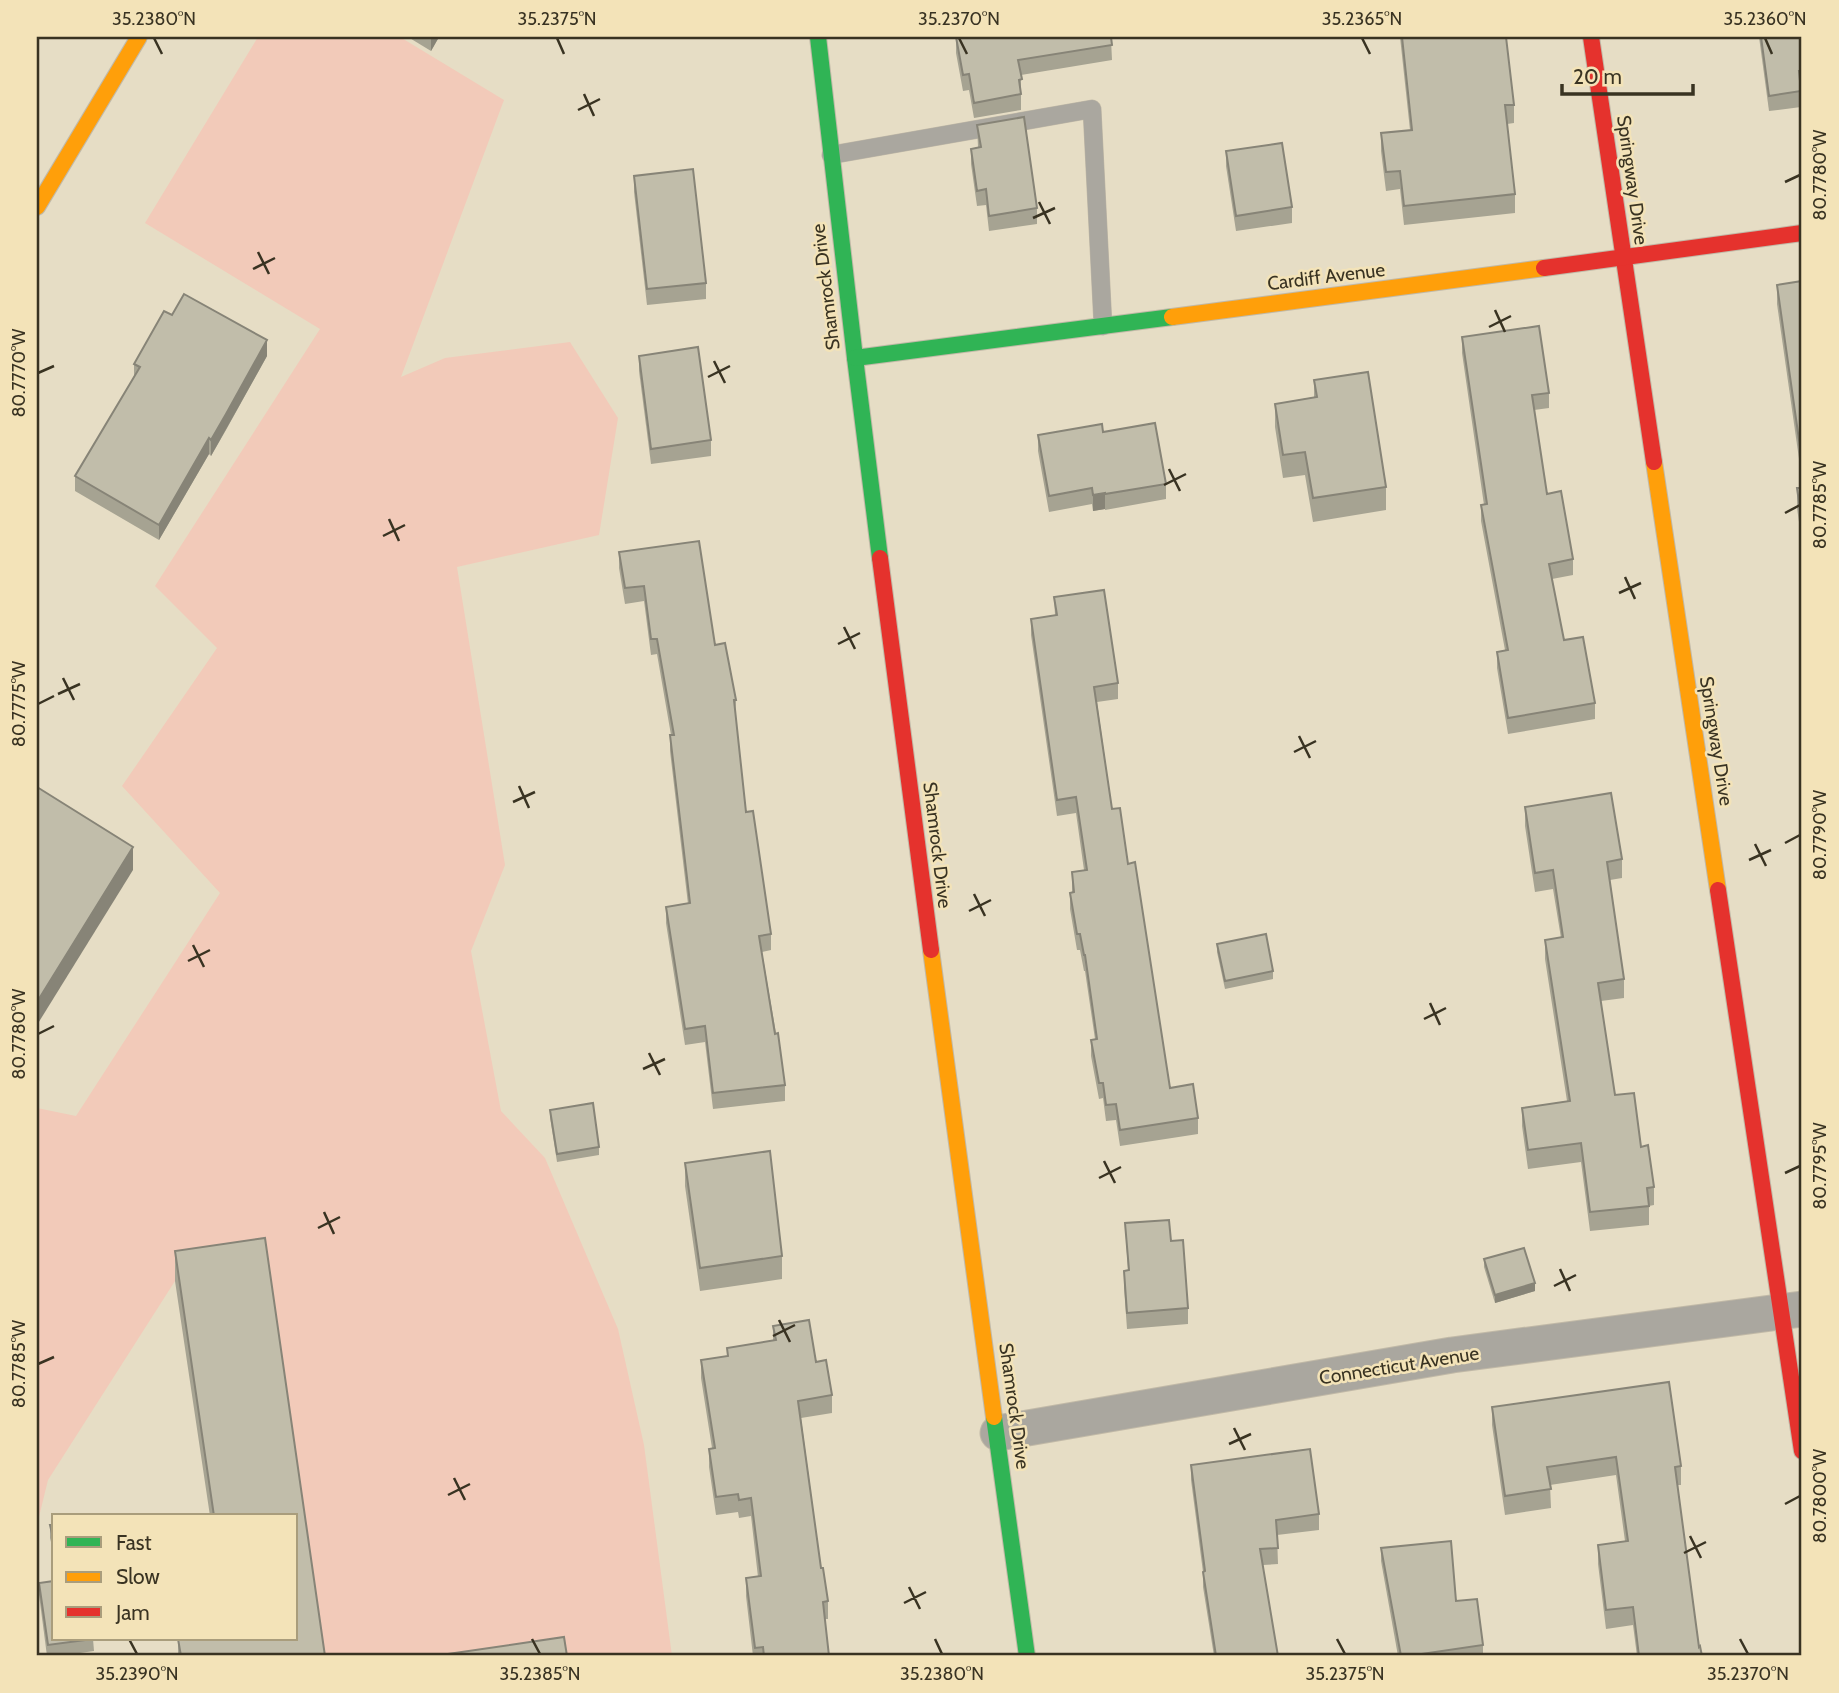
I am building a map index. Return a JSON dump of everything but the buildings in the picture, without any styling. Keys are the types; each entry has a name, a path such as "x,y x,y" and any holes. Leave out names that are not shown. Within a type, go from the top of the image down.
{"street":[{"path":"37,207 139,37"},
{"name":"Shamrock Drive","path":"818,37 855,358 921,880 1027,1656"},
{"name":"Springway Drive","path":"1591,37 1623,258 1792,1311 1802,1451"},
{"name":"Cardiff Avenue","path":"855,358 1802,233"},
{"name":"Connecticut Avenue","path":"998,1433 1452,1355 1792,1311"}],"lane":[{"path":"831,155 1092,109 1103,326"}],"shaded area":[{"path":"258,37 400,37 504,100 401,377 445,358 570,342 618,418 599,535 457,567 505,865 471,951 501,1111 545,1158 618,1329 644,1445 672,1656 321,1656 265,1268 175,1281 48,1480 37,1525 37,1108 76,1116 220,893 122,786 217,648 155,586 320,329 145,223"}],"traffic: fast":[{"path":"818,37 880,558"},
{"path":"855,358 1172,317"},
{"path":"994,1417 1027,1656"}],"traffic: slow":[{"path":"37,207 139,37"},
{"path":"1172,317 1544,268"},
{"path":"1654,462 1718,890"},
{"path":"931,950 994,1417"}],"traffic: jam":[{"path":"1591,37 1654,462"},
{"path":"1544,268 1802,233"},
{"path":"880,558 931,950"},
{"path":"1718,890 1802,1451"}]}
